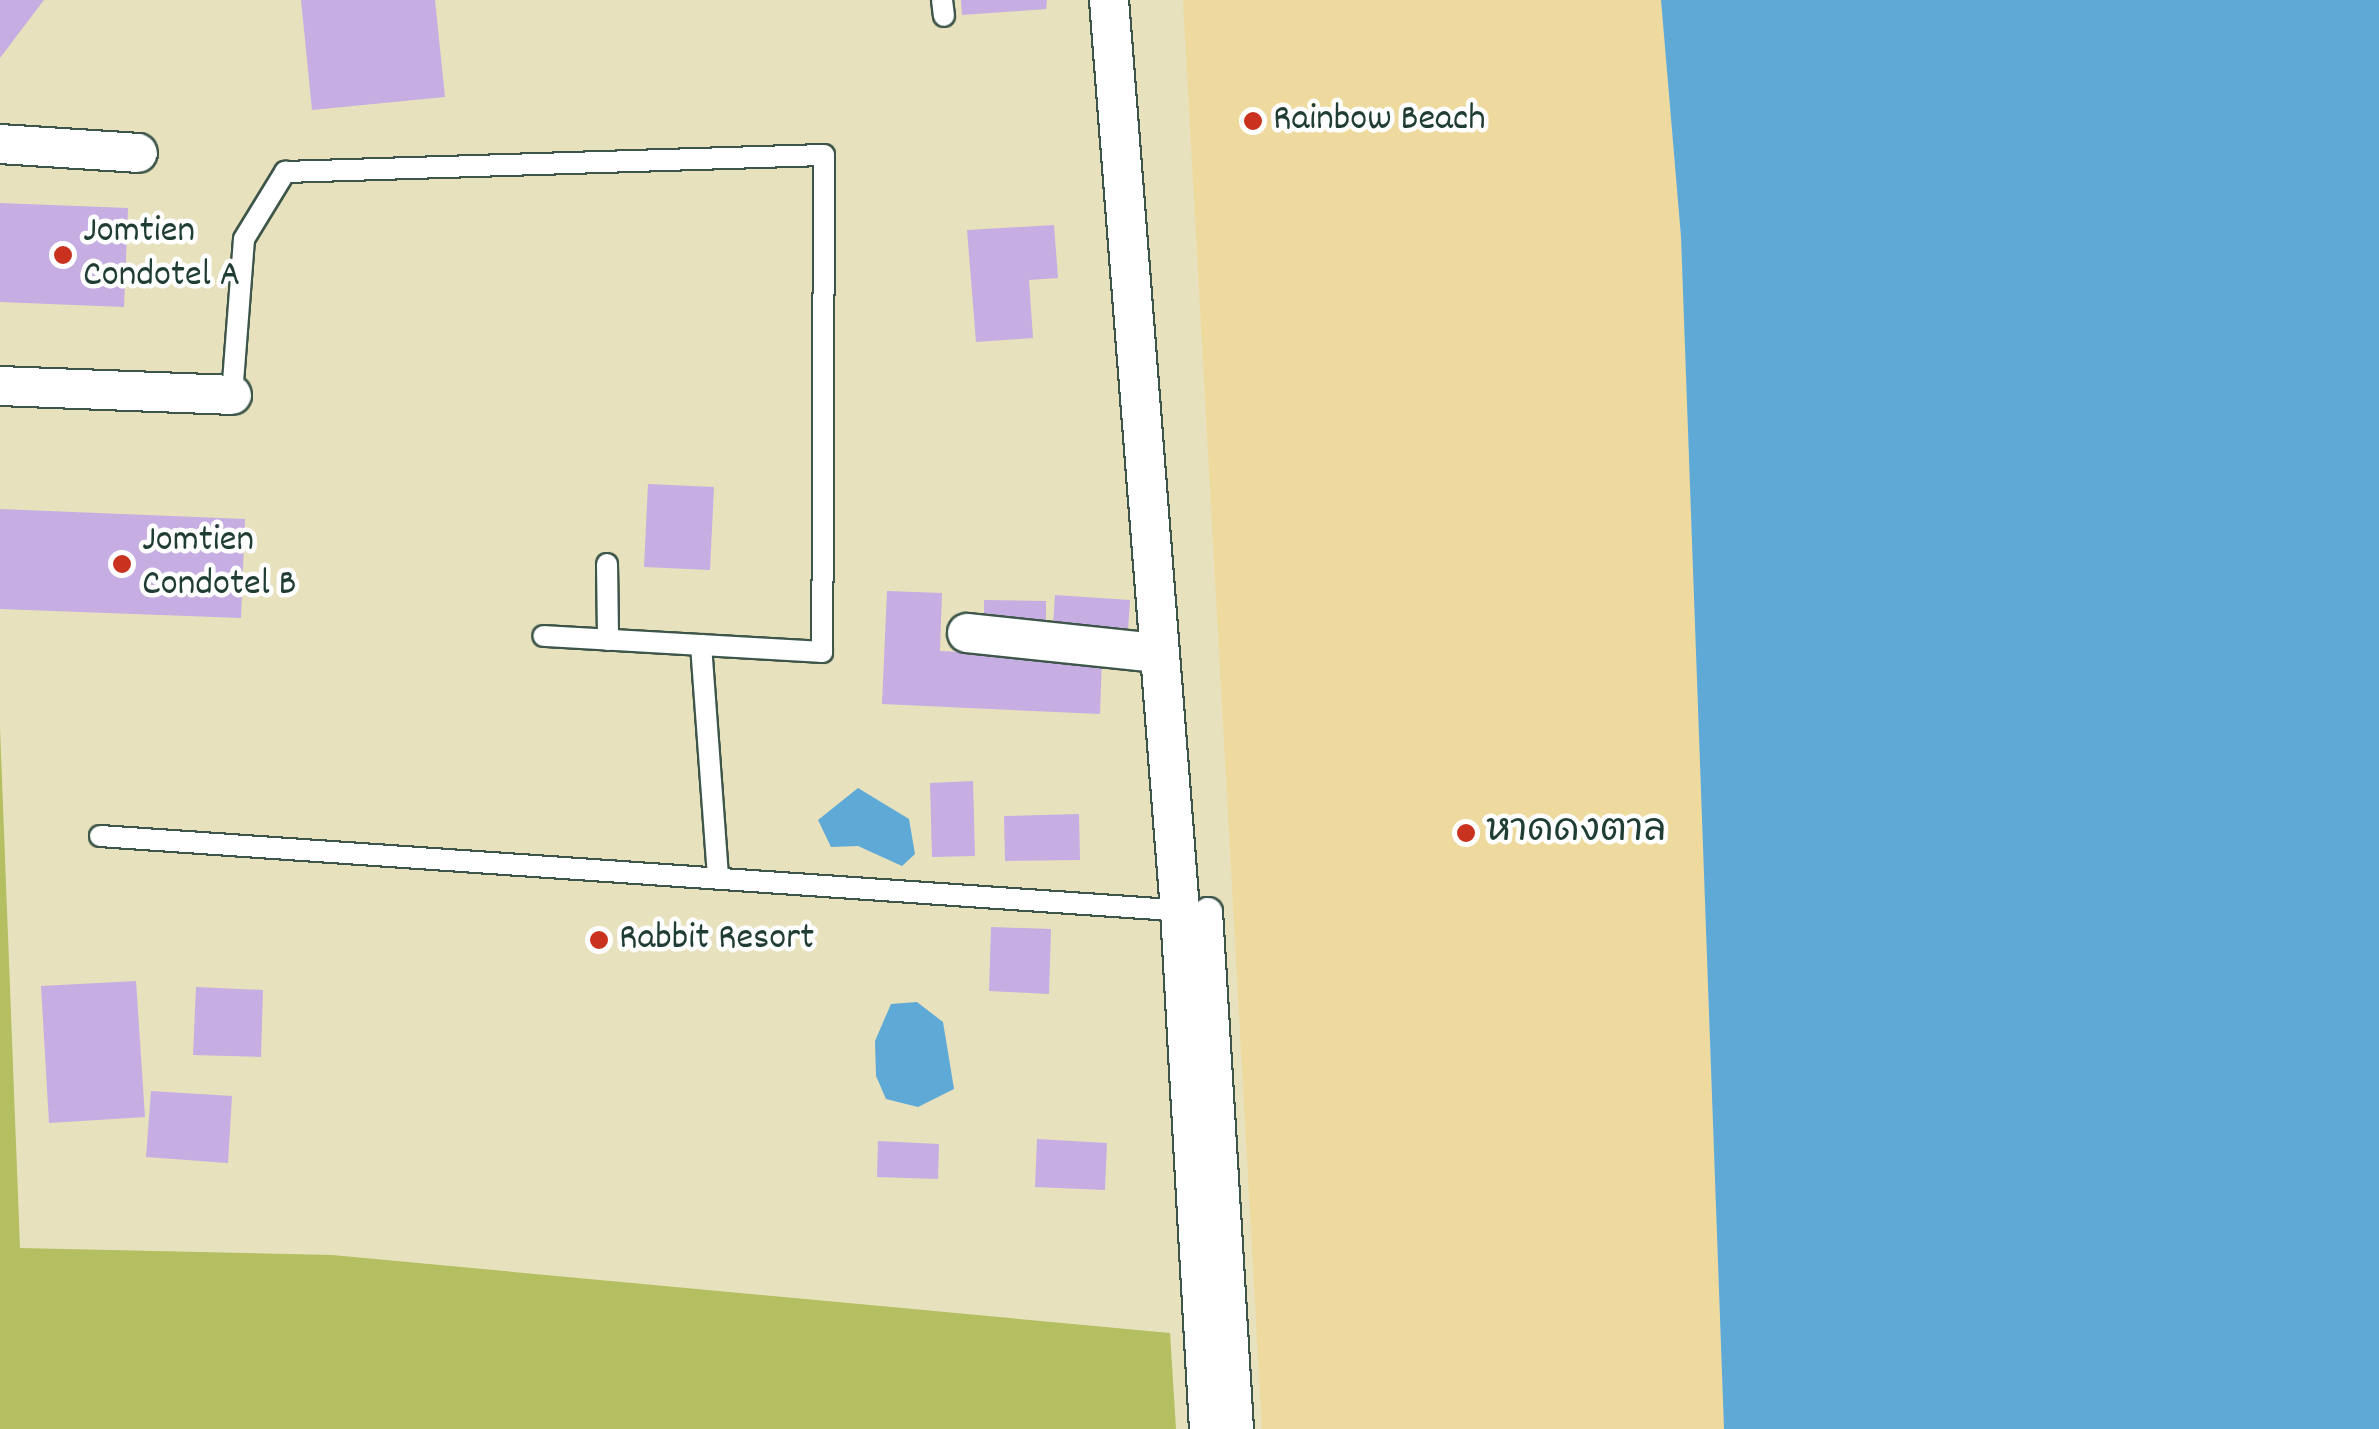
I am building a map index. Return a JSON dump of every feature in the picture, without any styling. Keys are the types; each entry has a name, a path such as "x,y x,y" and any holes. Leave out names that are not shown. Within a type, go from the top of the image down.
{"street":[{"path":"1110,0 1158,653 1194,911 1239,1429"},
{"path":"0,144 138,153"},
{"path":"0,386 232,395"},
{"path":"967,633 1158,653"},
{"path":"1194,911 1209,1429"}],"lane":[{"path":"232,395 244,239 286,172 824,155 822,652 543,636"},
{"path":"607,564 608,640"},
{"path":"701,645 718,878"},
{"path":"100,836 1194,911"}],"green space":[{"path":"0,728 20,1248 332,1255 1170,1333 1176,1429 0,1429"}],"sand":[{"name":"หาดดงตาล","path":"1183,0 1661,0 1681,237 1724,1429 1262,1429"}],"water":[{"path":"1661,0 2379,0 2379,1429 1724,1429 1681,237"},
{"path":"858,788 909,819 915,854 902,866 858,846 831,847 818,820"},
{"path":"917,1002 943,1022 954,1089 918,1107 886,1099 876,1076 875,1041 891,1004"}],"building":[{"path":"0,0 44,0 0,58"},
{"path":"301,0 435,0 445,97 312,110"},
{"path":"961,0 1047,0 1046,9 962,15"},
{"name":"Jomtien Condotel A","path":"0,203 128,208 124,307 0,302"},
{"path":"1054,225 1058,278 1029,280 1033,338 976,342 967,230"},
{"path":"648,484 714,487 710,570 644,567"},
{"name":"Jomtien Condotel B","path":"0,509 245,519 241,618 0,609"},
{"path":"887,591 942,593 940,651 1102,658 1100,714 882,704"},
{"path":"1055,595 1130,600 1127,646 1052,640"},
{"path":"984,600 1046,601 1046,629 984,628"},
{"path":"973,781 975,856 932,857 930,783"},
{"path":"1079,814 1080,860 1005,861 1004,816"},
{"path":"991,927 1051,929 1049,994 989,991"},
{"path":"136,981 145,1117 49,1123 41,986"},
{"path":"196,987 263,990 261,1057 193,1055"},
{"path":"151,1091 232,1096 228,1163 146,1157"},
{"path":"1037,1139 1107,1143 1105,1190 1035,1187"},
{"path":"878,1141 939,1144 938,1179 877,1177"}],"place":[{"name":"Rainbow Beach","path":"1253,121"},
{"name":"Jomtien Condotel A","path":"63,255"},
{"name":"Jomtien Condotel B","path":"122,564"},
{"name":"หาดดงตาล","path":"1466,833"},
{"name":"Rabbit Resort","path":"599,940"}]}
